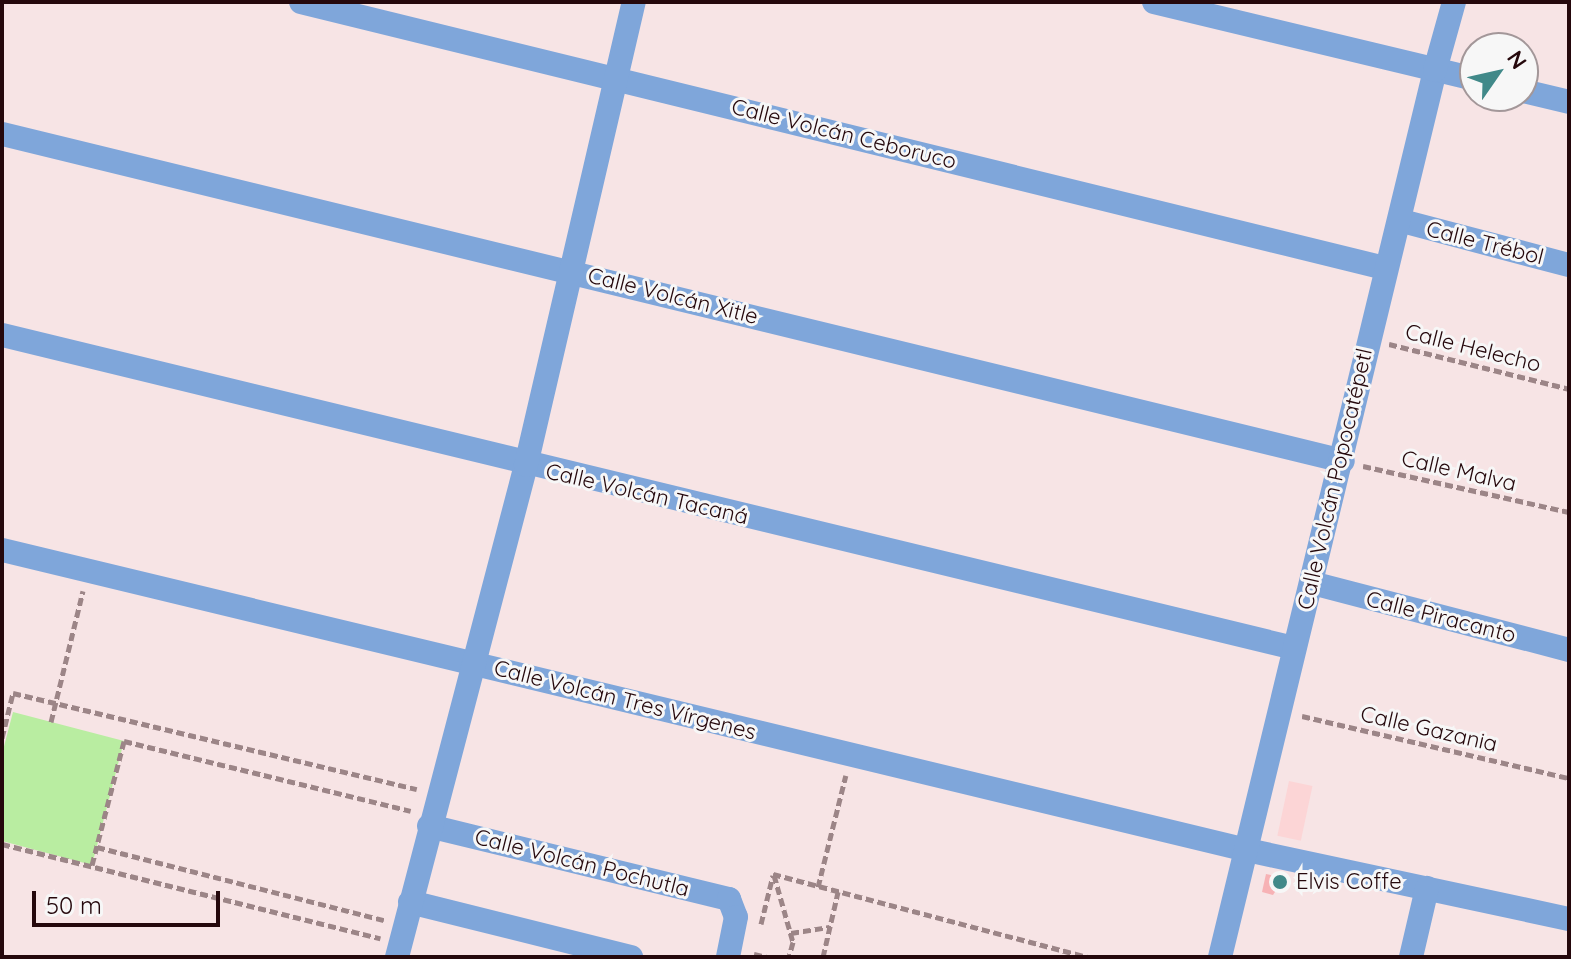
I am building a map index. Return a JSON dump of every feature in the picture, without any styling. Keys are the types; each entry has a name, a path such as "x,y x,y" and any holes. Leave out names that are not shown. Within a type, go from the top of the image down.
{"street":[{"name":"Calle Volcán Ceboruco","path":"301,2 1385,268"},
{"path":"631,957 403,932 526,465 614,77 634,2"},
{"path":"1154,2 1459,75"},
{"name":"Calle Volcán Popocatépetl","path":"1220,957 1282,711 1294,648 1343,461 1385,268 1402,221 1435,70 1454,2"},
{"path":"1539,95 1569,102"},
{"name":"Calle Volcán Xitle","path":"2,134 1343,461"},
{"name":"Calle Trébol","path":"1402,221 1569,265"},
{"name":"Calle Volcán Tacaná","path":"2,335 526,465 1294,648"},
{"name":"Calle Volcán Tres Vírgenes","path":"2,550 1247,850 1569,919"},
{"name":"Calle Piracanto","path":"1312,583 1569,650"},
{"name":"Calle Volcán Pochutla","path":"433,812 734,903 728,957"},
{"path":"1411,957 1427,888"}],"path":[{"name":"Calle Helecho","path":"1369,339 1569,389"},
{"name":"Calle Malva","path":"1343,461 1569,512"},
{"path":"51,722 88,570"},
{"path":"2,738 13,693 56,702 433,812"},
{"name":"Calle Gazania","path":"1282,711 1569,778"},
{"path":"92,865 124,741 433,812"},
{"path":"818,887 851,754"},
{"path":"2,844 403,932"},
{"path":"97,847 403,932"},
{"path":"773,874 1087,957"},
{"path":"773,874 791,933 789,957"},
{"path":"767,957 753,956 773,874"},
{"path":"823,957 838,892"},
{"path":"791,933 830,927"}],"shaded area":[{"path":"1289,781 1312,786 1301,841 1277,836"}],"green space":[{"path":"13,712 124,741 92,865 2,841 2,754"}],"building":[{"path":"1266,874 1284,878 1273,895 1262,892"}],"place":[{"name":"Elvis Coffe","path":"1280,882"}]}
